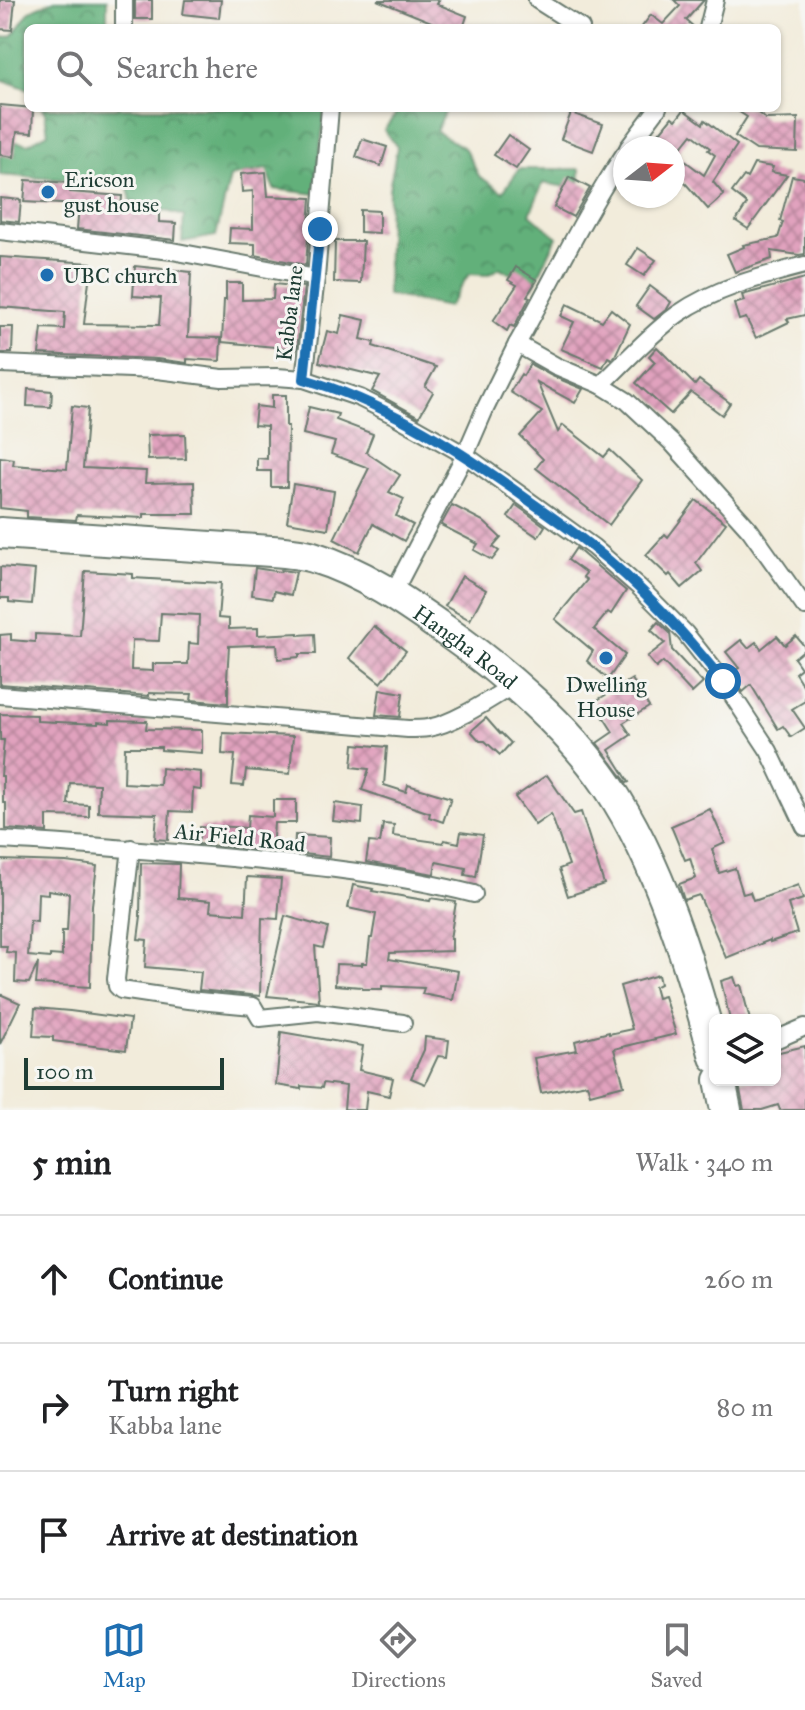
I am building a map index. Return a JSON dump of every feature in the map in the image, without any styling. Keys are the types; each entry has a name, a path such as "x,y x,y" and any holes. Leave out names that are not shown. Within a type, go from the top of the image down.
{"highway":[{"name":"Hangha Road","path":"0,533 311,556 393,593 515,684 576,745 607,786 636,834 657,882 694,980 709,1035"},
{"path":"721,1086 726,1110"}],"street":[{"path":"124,0 124,24"},
{"path":"537,0 575,24"},
{"path":"709,24 715,0"},
{"name":"Kabba lane","path":"304,379 330,112"},
{"path":"637,136 654,112"},
{"path":"393,593 465,455 517,344 613,171"},
{"path":"0,231 172,251 316,278"},
{"path":"601,385 679,314 726,290 805,265"},
{"path":"517,344 627,401 672,443 750,530 805,607"},
{"path":"0,364 157,370 222,378 304,379 360,398 465,455 593,547 685,633 723,681 769,751 805,827"},
{"path":"0,695 408,729 429,728 450,720 515,684"},
{"name":"Air Field Road","path":"0,840 131,848 335,869 474,894"},
{"path":"131,848 116,979 121,990 253,1006 260,1018 318,1012 403,1023"},
{"path":"781,1037 805,1027"}],"green space":[{"path":"55,0 107,0 107,24 24,24 24,88 0,79 0,38 12,36 30,11"},
{"path":"325,112 315,194 274,189 267,169 230,177 216,236 182,242 184,216 131,201 127,184 0,175 0,139 28,144 48,133 45,113"},
{"path":"397,112 445,112 436,131 465,149 479,176 503,192 519,169 580,169 579,189 543,183 530,214 557,237 533,287 500,268 487,275 469,274 448,307 387,295 389,189 397,147 384,130"}],"building":[{"path":"0,0 15,0 12,30 0,29"},
{"path":"135,0 152,0 152,19 135,19"},
{"path":"185,0 221,0 219,18 183,14"},
{"path":"377,0 439,0 437,4 467,16 464,24 436,24"},
{"path":"674,0 704,0 686,20 690,24 663,24 680,6"},
{"path":"651,15 663,24 644,24"},
{"path":"0,105 24,107 24,112 33,112 32,133 17,132 14,157 0,155"},
{"path":"682,112 687,112 703,124 705,120 737,145 713,182 724,195 708,209 685,183 685,161 704,175 715,155 708,150 710,148 692,134 685,143 685,136 657,136 672,117 676,120"},
{"path":"739,112 756,112 766,119 798,118 797,152 756,150 735,136 747,117"},
{"path":"571,113 603,124 593,151 561,139"},
{"path":"508,135 529,150 516,169 494,155"},
{"path":"362,139 387,147 381,166 356,157"},
{"path":"754,164 773,167 771,172 787,175 748,229 736,221 747,204 732,192 744,176 747,178"},
{"path":"266,172 268,196 311,198 306,265 255,255 255,244 229,243 230,228 253,229 253,191 242,192 241,174"},
{"path":"792,176 805,178 805,254 771,251 772,259 735,272 727,254 743,245 778,238"},
{"path":"569,177 590,188 573,217 554,207"},
{"path":"26,180 71,183 70,192 122,196 121,210 159,213 159,222 176,223 175,240 77,229 79,205 24,202"},
{"path":"0,198 21,200 19,222 0,220"},
{"path":"360,210 379,211 379,233 360,232"},
{"path":"335,241 363,241 361,283 334,282"},
{"path":"638,248 656,260 644,276 627,265"},
{"path":"0,257 91,263 84,324 159,325 161,298 133,296 135,266 191,272 188,337 221,338 220,361 187,359 187,363 39,354 42,328 64,329 65,312 0,307"},
{"path":"516,267 537,280 514,327 510,325 507,331 493,321 517,285 508,280"},
{"path":"805,278 805,315 787,319 789,322 756,338 746,318 739,320 734,304 744,301 742,295"},
{"path":"226,283 242,283 242,300 273,299 274,284 304,287 297,349 222,342"},
{"path":"650,286 671,302 654,319 636,306"},
{"path":"567,304 602,321 611,309 630,324 615,356 612,359 608,357 603,367 561,349 574,322 561,316"},
{"path":"343,315 365,320 361,339 374,342 373,346 436,367 425,387 433,392 419,417 372,391 380,377 319,362 327,331 339,334"},
{"path":"0,327 13,327 12,353 0,353"},
{"path":"657,347 695,385 699,380 730,403 722,415 691,392 671,414 636,383 655,362 649,356"},
{"path":"530,364 583,389 575,403 537,382 558,432 563,425 604,457 610,450 642,480 609,525 536,468 543,459 520,436 542,412 510,392"},
{"path":"28,389 52,391 51,407 27,406"},
{"path":"272,395 286,395 287,487 271,487 271,471 257,471 257,458 267,459 267,426 254,425 256,406 272,408"},
{"path":"72,406 88,408 83,468 146,471 145,483 194,482 195,514 144,514 144,518 77,515 76,520 27,517 27,511 0,508 0,457 14,459 13,465 67,469"},
{"path":"309,407 338,414 336,420 373,434 366,452 400,475 389,492 404,499 396,516 413,525 404,541 373,524 359,552 334,539 369,468 331,454 335,442 303,434"},
{"path":"185,434 186,459 148,460 147,435"},
{"path":"293,484 334,491 328,529 287,522"},
{"path":"696,500 726,523 696,563 702,571 682,588 646,555 665,534 668,537"},
{"path":"452,505 483,521 501,538 493,547 499,551 492,560 474,550 478,544 441,525"},
{"path":"516,505 545,526 538,537 508,517"},
{"path":"576,548 626,591 611,614 608,612 594,629 625,655 608,679 587,661 593,651 555,619 587,580 583,577 586,573 568,560"},
{"path":"0,567 35,570 32,604 0,598"},
{"path":"255,568 296,572 291,595 274,591 273,598 252,595"},
{"path":"85,571 133,574 133,578 221,583 218,618 229,619 229,629 258,628 258,635 315,634 316,654 278,659 277,644 229,646 228,703 191,700 192,694 149,693 149,696 0,684 0,635 11,634 11,640 35,642 35,634 80,636","holes":["161,613 199,615 198,644 189,643 188,664 153,664 153,671 131,670 132,640 159,641"]},
{"path":"462,576 486,590 470,620 445,606"},
{"path":"658,622 670,633 672,650 703,683 692,693 663,662 656,668 647,657 665,643 651,630"},
{"path":"374,626 406,651 381,683 349,658"},
{"path":"777,636 785,645 796,636 805,647 794,658 801,668 795,673 805,689 805,701 792,709 805,728 791,737 783,726 778,729 751,685 743,692 731,674 739,668 726,652 741,640 748,648 756,642 761,649"},
{"path":"632,679 649,707 623,723 631,735 609,750 627,783 597,743 613,732 594,702"},
{"path":"380,689 403,693 400,717 376,715"},
{"path":"0,714 37,715 37,721 98,724 110,723 110,720 147,721 146,729 202,730 202,753 161,750 161,747 125,747 124,783 160,785 161,768 201,772 201,790 193,789 192,812 170,811 168,840 155,839 157,814 98,812 99,784 70,783 68,804 89,805 89,817 47,816 47,832 6,829 6,803 3,803 1,776 4,740 0,740"},
{"path":"486,718 511,743 500,755 471,731"},
{"path":"223,733 293,736 290,774 246,770 244,786 232,785 235,755 222,754"},
{"path":"354,744 387,747 384,785 406,792 408,785 451,798 443,822 429,817 430,813 362,790 369,769 352,767"},
{"path":"547,775 574,814 581,812 604,884 568,896 559,869 569,865 551,814 535,825 515,797"},
{"path":"273,800 296,800 296,823 274,823 272,851 198,844 200,827 247,828 248,815 273,817"},
{"path":"335,803 363,807 362,824 333,821"},
{"path":"710,809 725,843 712,849 719,873 735,868 743,894 750,892 753,900 798,885 803,899 788,904 797,933 726,958 699,895 684,900 679,884 696,878 690,858 685,860 671,826"},
{"path":"383,824 394,825 393,836 443,843 444,840 459,843 461,832 483,835 476,877 465,875 466,868 436,862 434,874 366,862 369,842 380,843"},
{"path":"295,835 330,837 329,857 294,853"},
{"path":"0,860 97,866 92,905 90,987 36,984 38,963 29,983 15,982 16,953 6,952 7,946 0,946","holes":["48,890 69,893 67,931 62,931 62,956 28,956 30,921 37,922 38,893 48,894"]},
{"path":"141,863 179,864 178,898 211,901 210,911 245,914 247,877 281,879 278,919 262,918 260,996 199,990 201,972 145,967 147,940 138,939"},
{"path":"353,885 430,901 431,898 456,902 450,939 452,951 390,953 389,959 458,971 453,1000 422,994 424,988 382,986 382,989 362,989 335,985 336,964 367,963 372,938 376,914 348,908"},
{"path":"285,916 328,928 323,948 315,946 319,1001 267,996"},
{"path":"658,975 660,984 654,987 657,998 664,996 676,1034 614,1049 624,1085 590,1094 587,1084 541,1093 534,1058 577,1050 575,1041 632,1029 620,986"},
{"path":"734,977 737,986 741,985 748,1014 729,1014 721,981"},
{"path":"0,994 20,1003 0,1044"},
{"path":"35,1008 130,1019 126,1050 33,1036"},
{"path":"281,1032 363,1046 359,1070 393,1078 389,1096 367,1091 365,1110 344,1109 346,1086 323,1083 322,1088 301,1086 301,1089 276,1085"},
{"path":"425,1037 449,1040 447,1057 438,1056 425,1084 411,1078 424,1050"},
{"path":"805,1046 805,1110 780,1110 778,1105 762,1110 744,1110 739,1086 781,1086 781,1052"}],"place":[{"name":"Ericson gust house","path":"48,192"},
{"name":"UBC church","path":"47,275"},
{"name":"Dwelling House","path":"606,658"}],"route":[{"path":"320,229 304,379 360,398 394,415 465,455 520,494 593,547 639,587 685,633 723,681"}]}
